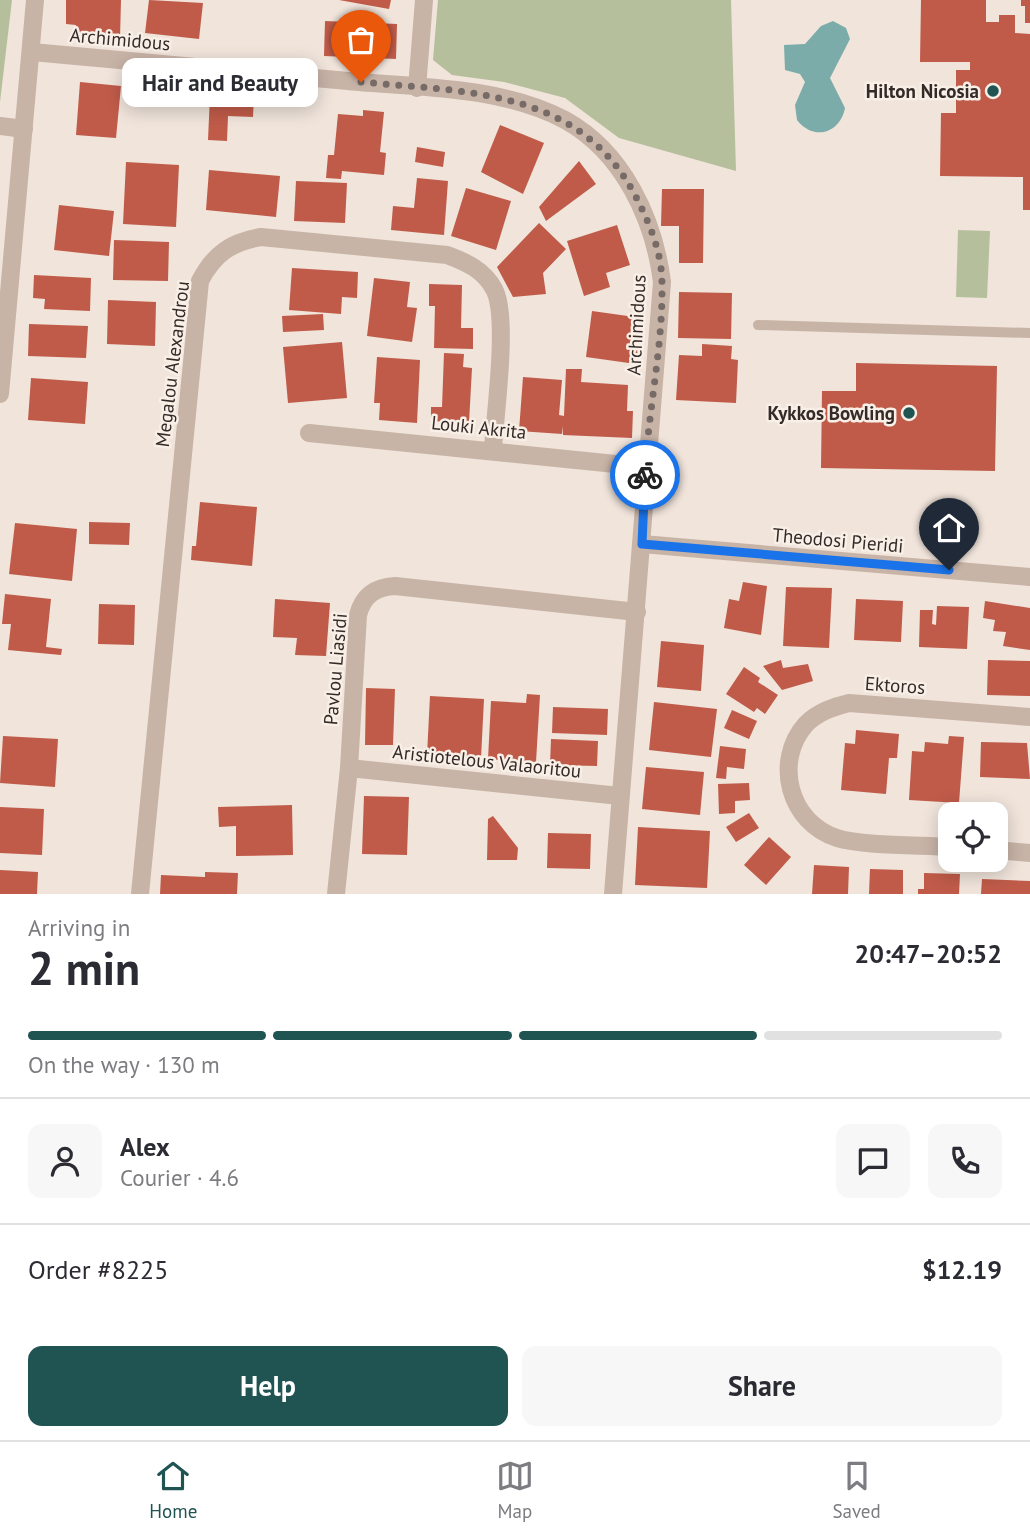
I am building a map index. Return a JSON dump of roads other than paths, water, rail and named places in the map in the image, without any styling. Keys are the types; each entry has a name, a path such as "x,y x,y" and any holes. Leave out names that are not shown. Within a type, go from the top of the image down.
{"street":[{"path":"0,394 4,308 32,52 35,0"},
{"path":"417,88 424,0"},
{"name":"Archimidous","path":"32,52 484,95 540,108 588,136 606,152 627,179 651,228 662,282 645,467 637,612 613,894"},
{"path":"0,126 24,129"},
{"name":"Megalou Alexandrou","path":"140,894 200,281 209,263 224,249 242,240 261,237 447,255 466,261 489,281 500,307 493,449"},
{"name":"Louki Akrita","path":"309,433 493,449 645,467"},
{"name":"Theodosi Pieridi","path":"642,544 1030,576"},
{"name":"Pavlou Liasidi","path":"336,894 349,768 358,615 361,606 375,590 395,586 637,612"},
{"name":"Ektoros","path":"938,846 838,839 817,828 800,811 790,790 788,766 793,743 807,723 826,709 849,703 1030,717"},
{"name":"Aristiotelous Valaoritou","path":"349,768 620,796"},
{"path":"1008,851 1030,853"}],"lane":[{"path":"758,325 1030,333"}],"water":[{"path":"833,21 846,28 850,39 830,78 845,108 838,124 832,129 825,132 811,131 797,120 795,105 805,82 800,74 785,70 784,45 805,44 821,26"}],"place":[{"name":"Hair and Beauty","path":"361,82"},
{"name":"Hilton Nicosia","path":"993,91"},
{"name":"Kykkos Bowling","path":"909,413"}]}
